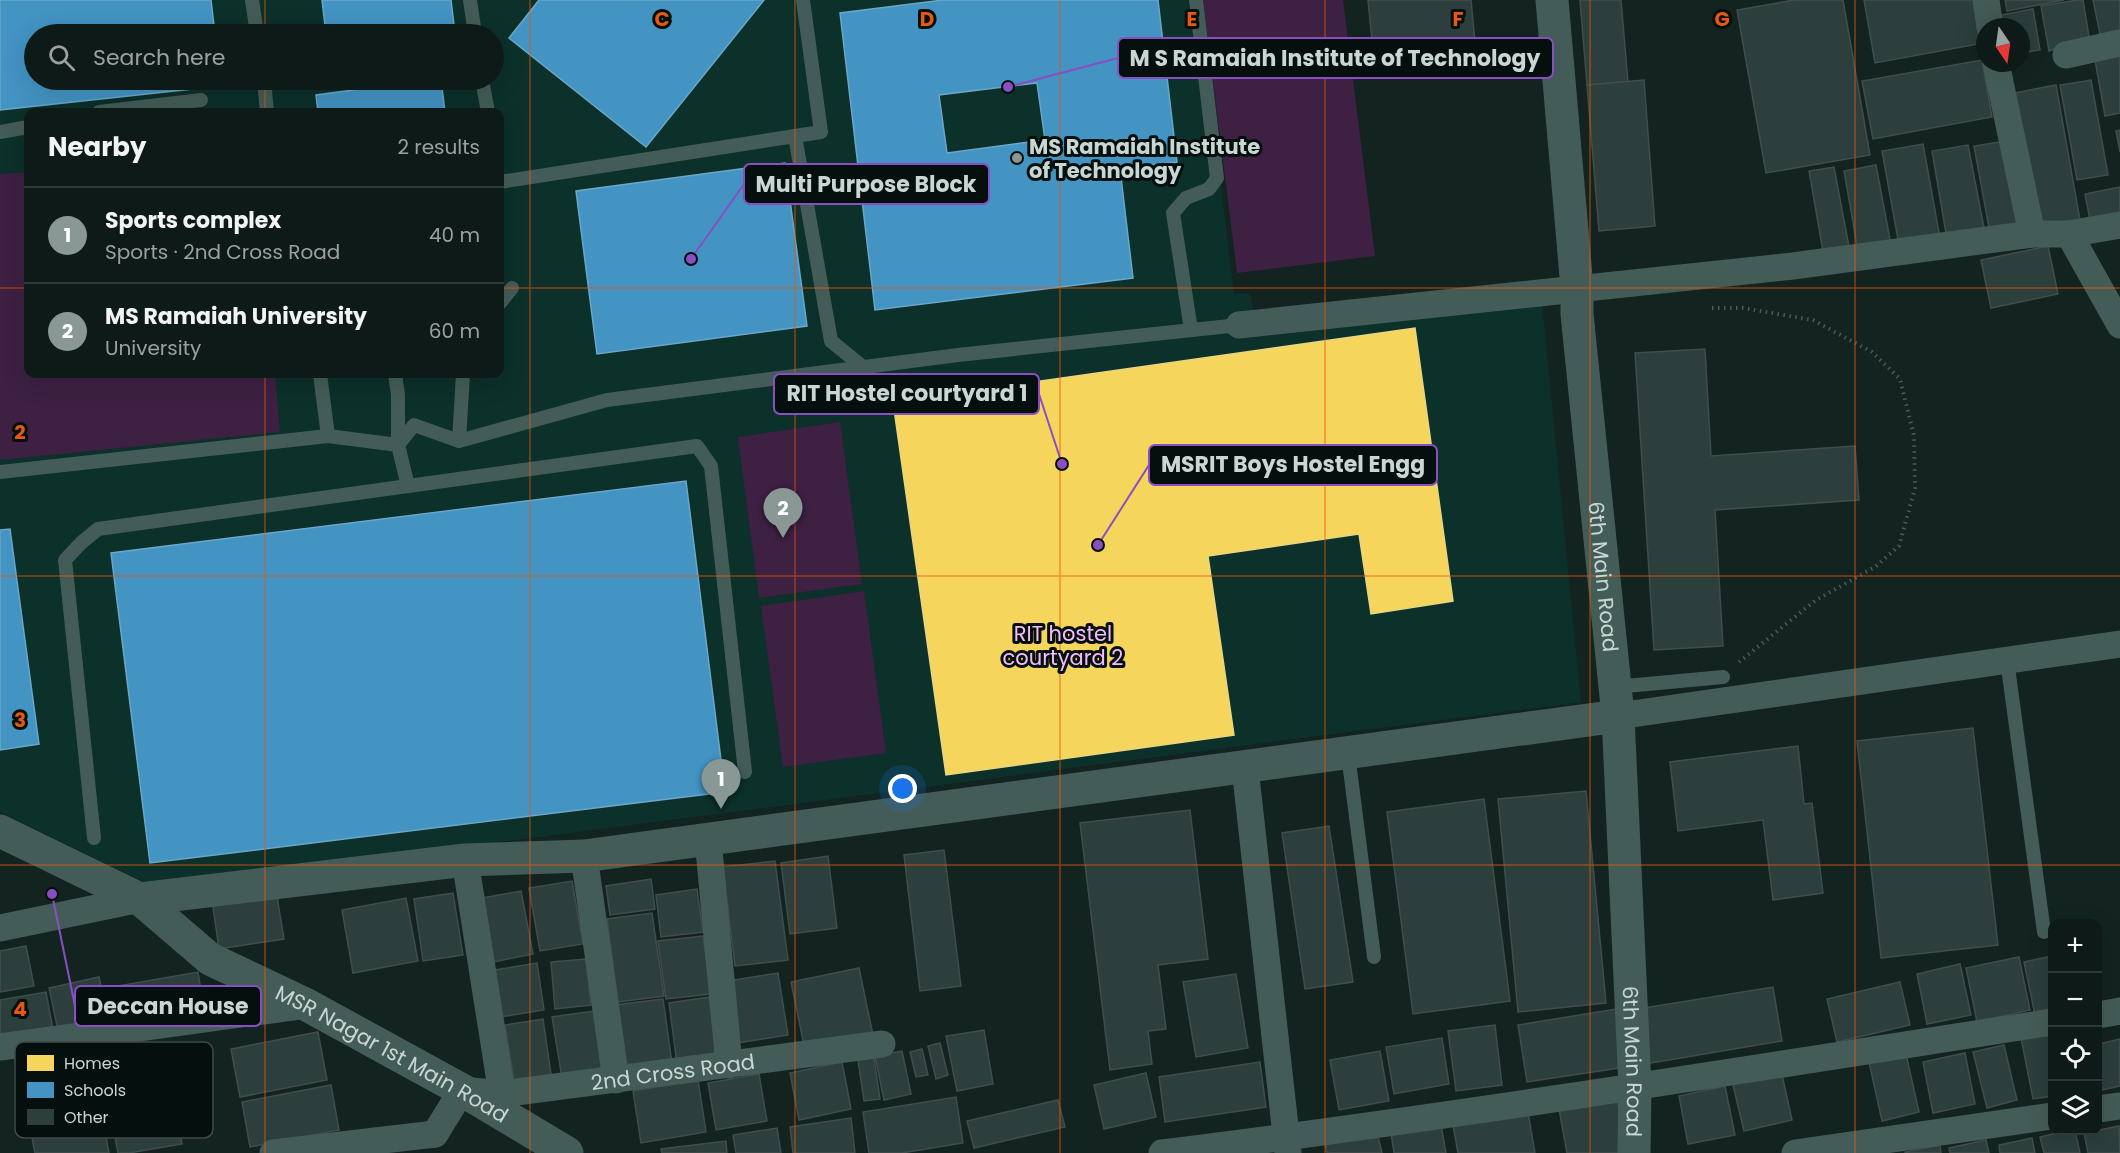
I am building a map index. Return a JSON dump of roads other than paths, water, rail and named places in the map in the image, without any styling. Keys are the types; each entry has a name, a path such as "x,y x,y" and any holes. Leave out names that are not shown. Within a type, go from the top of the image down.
{"street":[{"name":"6th Main Road","path":"1552,0 1577,314 1617,702 1635,1087 1634,1153"},
{"path":"1986,0 1989,18"},
{"path":"2066,56 2120,43"},
{"path":"1998,72 2032,234"},
{"path":"1239,325 1793,266 2032,234 2068,234 2120,225"},
{"path":"2068,234 2120,325"},
{"path":"0,928 140,899 465,860 584,856 1348,754 1617,702 2007,660 2120,644"},
{"path":"1245,768 1287,1145"},
{"name":"MSR Nagar 1st Main Road","path":"0,831 140,899 210,959 307,1005 462,1090 567,1153"},
{"path":"708,839 729,1065"},
{"path":"584,856 616,1080"},
{"path":"465,860 502,1094"},
{"path":"37,1042 307,1005"},
{"path":"2102,1013 2120,1011"},
{"path":"1162,1153 1287,1145 1635,1087 2048,1023"},
{"name":"2nd Cross Road","path":"462,1090 502,1094 882,1044"},
{"path":"0,1047 15,1045"},
{"path":"273,1153 437,1144 462,1090"},
{"path":"2102,1108 2120,1106"},
{"path":"1795,1153 2048,1117"}],"lane":[{"path":"252,0 256,24"},
{"path":"470,0 474,24"},
{"path":"504,182 821,132 803,0"},
{"path":"1191,330 1173,213 1186,198 1209,189 1217,178 1196,0"},
{"path":"267,108 268,90"},
{"path":"484,90 487,108"},
{"path":"133,108 201,100"},
{"path":"0,132 24,128"},
{"path":"795,136 831,341 863,367"},
{"path":"504,298 512,288"},
{"path":"398,445 414,425 459,441 607,400 863,367 1239,325"},
{"path":"321,378 328,436"},
{"path":"396,378 398,395 398,445 408,486"},
{"path":"459,441 463,378"},
{"path":"0,472 328,436 398,445"},
{"path":"94,838 65,560 98,529 697,446 711,466 745,772"},
{"path":"2007,660 2044,932"},
{"path":"1617,702 1723,677"},
{"path":"1348,754 1374,957"}],"place":[{"name":"M S Ramaiah Institute of Technology","path":"1008,87"},
{"name":"MS Ramaiah Institute of Technology","path":"1017,158"},
{"name":"Multi Purpose Block","path":"691,259"},
{"name":"RIT Hostel courtyard 1","path":"1062,464"},
{"name":"MS Ramaiah University","path":"783,538"},
{"name":"MSRIT Boys Hostel Engg","path":"1098,545"},
{"name":"Sports complex","path":"721,809"},
{"name":"Deccan House","path":"52,894"}],"park label":[{"name":"RIT hostel courtyard 2","path":"1063,645"}]}
